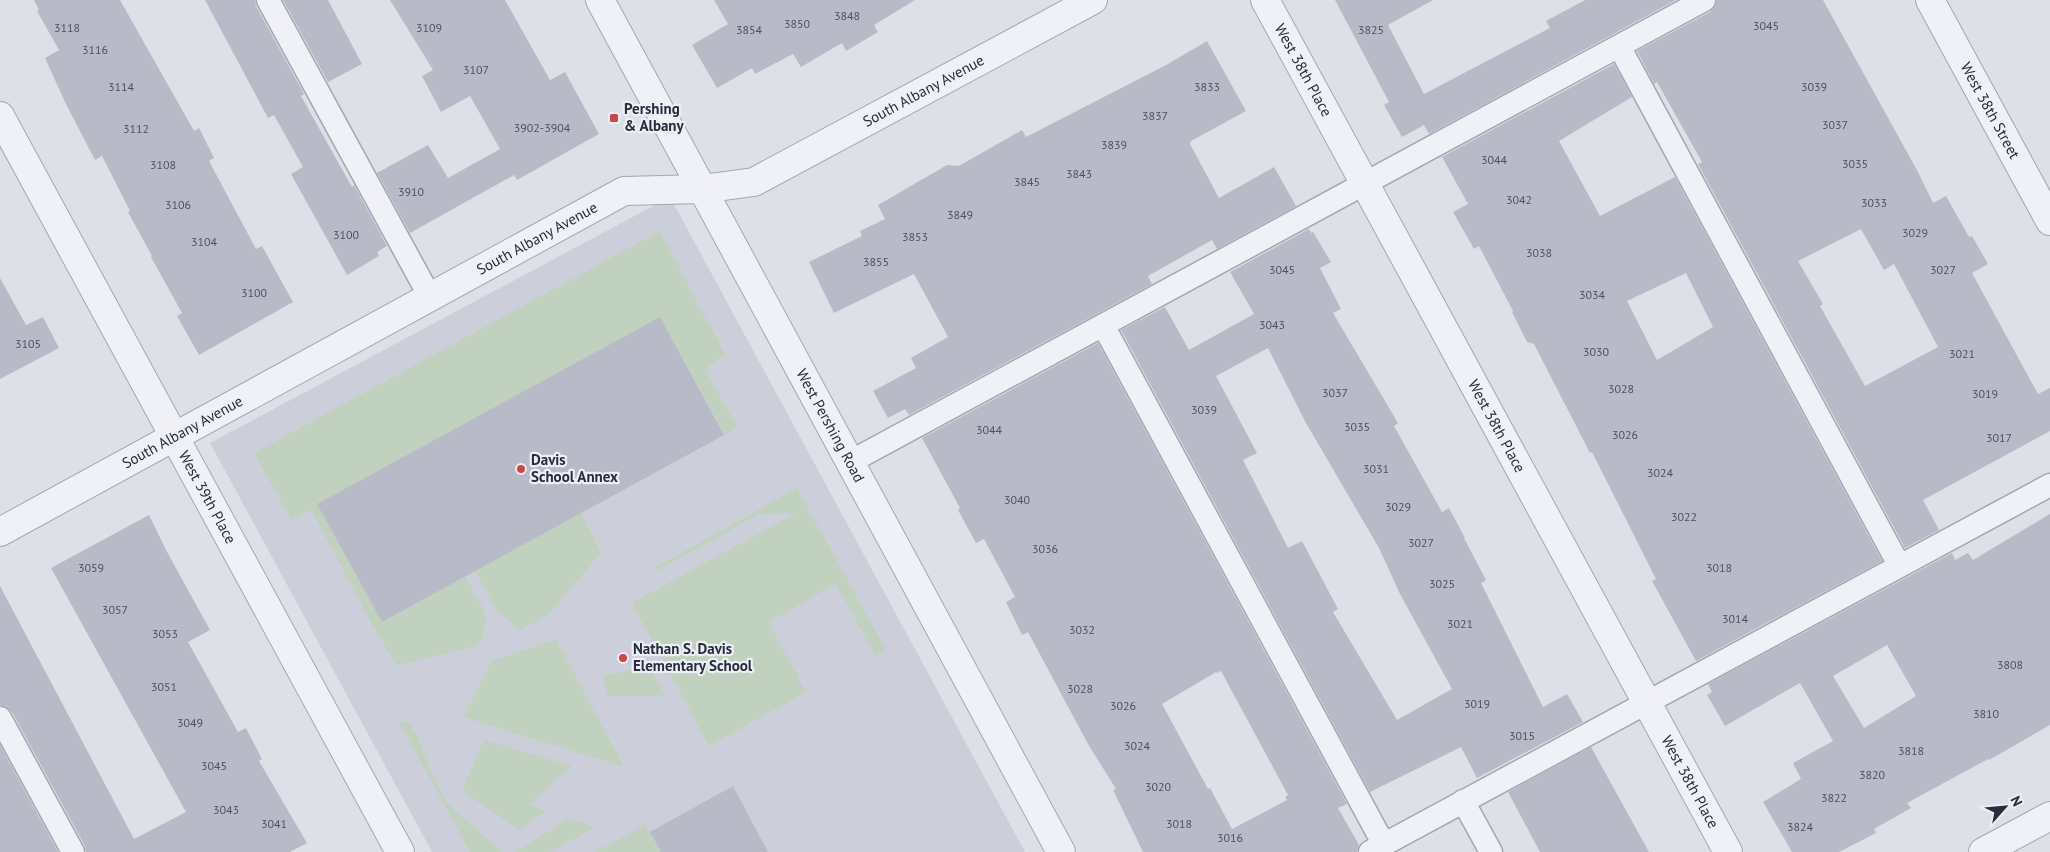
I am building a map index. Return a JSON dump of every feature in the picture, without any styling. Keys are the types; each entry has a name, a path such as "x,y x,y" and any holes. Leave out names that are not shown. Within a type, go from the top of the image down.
{"street":[{"name":"West Pershing Road","path":"600,0 1061,852"},
{"name":"South Albany Avenue","path":"0,532 624,191 702,189 754,182 1093,0"},
{"name":"West 38th Place","path":"1265,0 1728,852"},
{"name":"West 38th Street","path":"1930,0 2050,222"},
{"name":"West 39th Place","path":"0,116 400,852"},
{"path":"1983,852 2049,820"}],"lane":[{"path":"268,0 430,297"},
{"path":"850,462 1704,0"},
{"path":"1619,46 1899,565"},
{"path":"1103,325 1377,848 2050,485"},
{"path":"0,718 73,852"},
{"path":"1463,801 1491,852"}],"shaded area":[{"name":"Nathan S. Davis Elementary School","path":"670,197 1025,852 432,852 210,443"}],"green space":[{"path":"660,231 725,354 705,369 737,426 725,435 660,317 317,504 382,622 465,576 480,602 485,618 485,626 483,636 477,646 396,665 311,510 291,520 254,453"},
{"path":"797,488 886,650 875,655 836,584 769,622 806,692 709,746 632,603 796,513 760,514 656,571 654,568"},
{"path":"581,513 601,553 548,615 520,630 497,611 475,571"},
{"path":"556,639 624,767 463,717 492,661"},
{"path":"650,667 665,696 607,696 603,675"},
{"path":"408,721 416,734 446,802 502,852 470,852 399,722"},
{"path":"484,740 572,766 530,804 546,811 519,830 462,791"},
{"path":"569,818 596,827 551,852 516,852"},
{"path":"645,825 661,852 595,852"}],"building":[{"path":"34,0 120,0 194,131 199,128 214,158 209,161 256,249 262,246 293,302 199,355 177,316 182,313 128,212 130,211 102,156 95,160 66,104 45,58 59,50 37,11 39,10"},
{"path":"205,0 255,0 256,6 304,94 301,96 352,187 354,185 387,246 377,252 379,256 347,275 291,174 303,167 274,115 268,118"},
{"path":"283,0 328,0 362,64 328,82"},
{"path":"390,0 505,0 550,80 565,72 599,134 517,180 514,175 410,233 377,173 428,145 448,178 500,149 470,96 441,112 422,76 433,70"},
{"path":"714,0 915,0 874,25 878,32 846,51 842,43 801,67 793,54 755,74 752,68 717,88 692,45 728,24"},
{"path":"1335,0 1433,0 1388,25 1424,94 1550,28 1546,21 1585,0 1676,0 1429,134 1424,125 1402,137 1384,105 1389,102"},
{"path":"1717,0 1823,0 1918,172 1933,203 1946,196 1969,237 1972,236 1988,264 1972,273 2038,394 2050,388 2050,431 1923,500 1939,530 1905,548 1698,164 1702,162 1657,82 1654,84 1637,51 1710,12","holes":["1861,229 1884,270 1894,264 1938,347 1865,386 1820,306 1823,304 1798,261"]},
{"path":"1207,41 1246,111 1191,141 1190,144 1219,198 1274,167 1296,206 1217,249 1212,240 1148,276 1152,284 909,415 905,409 888,418 873,391 916,368 911,358 948,337 914,274 834,313 809,262 862,236 860,231 885,219 878,205 947,165 959,166 1022,130 1026,137 1168,64"},
{"path":"1614,64 1632,97 1559,141 1600,216 1675,177 1882,561 1696,661 1652,581 1656,579 1592,452 1590,453 1534,344 1527,342 1479,246 1474,249 1453,212 1468,204 1442,157","holes":["1686,273 1713,327 1657,360 1627,301"]},
{"path":"1309,229 1311,233 1313,232 1331,262 1320,268 1341,309 1333,313 1398,423 1394,426 1442,512 1449,508 1465,538 1486,580 1481,583 1543,707 1567,694 1583,722 1477,778 1461,747 1370,792 1121,330 1165,307 1189,350 1254,314 1230,272","holes":["1268,348 1306,423 1379,548 1400,594 1452,689 1397,720 1333,612 1338,609 1302,541 1288,548 1243,460 1257,453 1216,376"]},
{"path":"0,278 26,325 43,317 59,348 0,379"},
{"name":"Davis School Annex","path":"660,317 724,435 382,622 317,504"},
{"path":"1098,343 1347,804 1338,808 1359,845 1357,852 1143,852 1113,790 1116,789 1088,744 1028,632 1022,635 1006,602 1015,597 984,539 976,543 958,510 960,508 922,438","holes":["1221,671 1288,795 1285,797 1287,800 1232,829 1162,704 1216,672"]},
{"path":"2050,514 2050,725 1989,760 1907,803 1911,808 1874,829 1876,833 1839,852 1792,852 1763,802 1801,779 1793,763 1833,741 1800,683 1725,726 1707,695 1712,692 1708,684 1952,553 1955,560 1968,553 1973,560","holes":["1887,645 1916,696 1864,728 1833,676"]},
{"path":"149,515 210,630 188,642 238,732 246,728 262,759 259,761 307,843 290,852 86,852 85,846 12,712 0,705 0,586 134,839 186,812 51,568"},
{"path":"0,745 58,852 0,852"},
{"path":"1591,747 1649,852 1540,852 1508,792"},
{"path":"733,786 768,852 661,852 650,832"}],"place":[{"name":"Pershing & Albany","path":"614,118"},
{"name":"Davis School Annex","path":"521,469"},
{"name":"Nathan S. Davis Elementary School","path":"623,658"}]}
